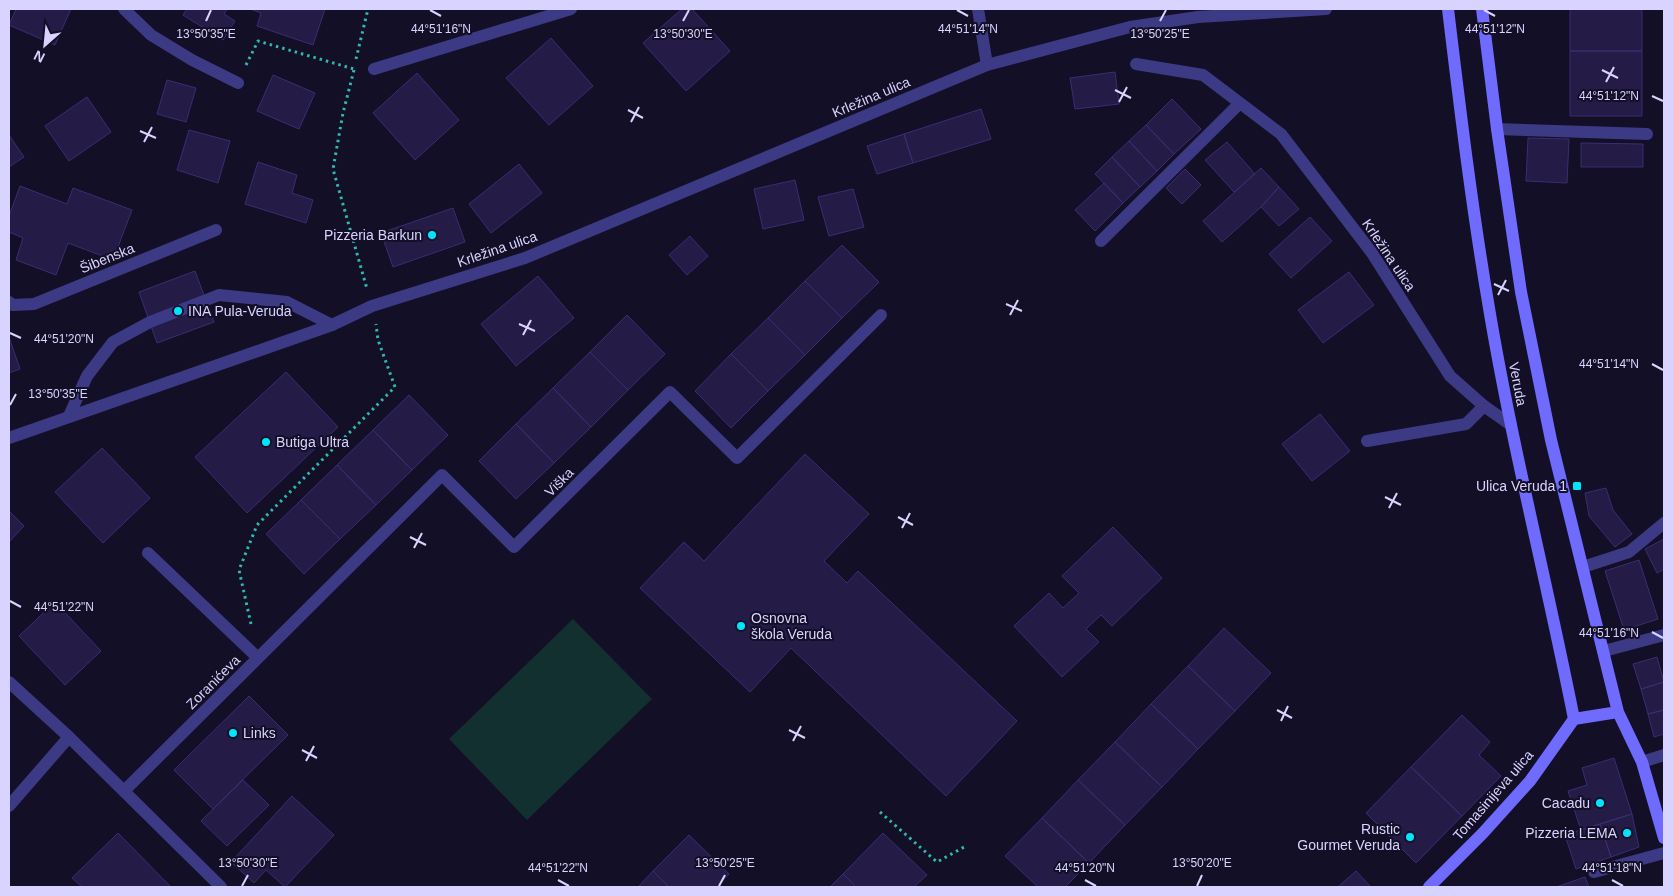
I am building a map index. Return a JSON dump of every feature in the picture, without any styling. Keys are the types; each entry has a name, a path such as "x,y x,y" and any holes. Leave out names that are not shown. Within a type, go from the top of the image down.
{"main road":[{"name":"Veruda","path":"1448,9 1488,308 1574,719"},
{"name":"Veruda","path":"1482,9 1497,129 1521,292 1551,440 1618,712 1642,762 1664,838"},
{"path":"1574,719 1618,712"},
{"name":"Tomasinijeva ulica","path":"1429,887 1483,833 1530,781 1574,719"}],"street":[{"path":"124,9 151,35 192,60 238,83"},
{"path":"374,69 571,9"},
{"path":"978,9 987,65"},
{"name":"Krležina ulica","path":"9,438 332,325 372,306 525,258 987,65 1130,27 1198,17 1326,9"},
{"name":"Krležina ulica","path":"1136,64 1203,75 1281,134 1372,253 1450,376 1484,406 1511,424"},
{"path":"1100,241 1240,103"},
{"path":"1497,129 1647,134"},
{"name":"Šibenska","path":"9,302 13,305 34,304 216,230"},
{"path":"69,416 87,376 113,342 150,322 220,295 287,302 332,325"},
{"name":"Viška","path":"258,658 442,475 514,547 670,392 737,458 881,315"},
{"path":"1367,441 1466,424 1484,406"},
{"path":"1583,567 1629,552 1664,523"},
{"name":"Zoranićeva","path":"124,791 258,658 148,553"},
{"path":"1604,650 1664,635"},
{"path":"9,682 69,737 221,887"},
{"path":"9,806 69,737"},
{"path":"1642,762 1664,755"},
{"path":"1594,872 1664,853"}],"path":[{"path":"350,231 332,169 343,113 368,9"},
{"path":"238,83 258,41 354,69"},
{"path":"258,658 239,570 257,525 395,387 388,368"},
{"path":"880,812 937,862 966,846"}],"green space":[{"path":"573,619 652,699 527,820 449,739"}],"building":[{"path":"16,9 71,9 55,45 9,25"},
{"path":"187,9 227,9 224,14 235,21 223,40 183,15"},
{"path":"250,9 325,9 313,45 257,26 261,13"},
{"path":"682,9 692,9 730,51 686,91 643,43"},
{"path":"1570,9 1642,9 1642,51 1570,51"},
{"path":"551,38 593,86 549,125 506,78"},
{"path":"1570,51 1642,51 1642,116 1570,116"},
{"path":"1115,72 1119,104 1075,109 1070,78"},
{"path":"417,73 459,120 415,160 373,113"},
{"path":"273,75 315,93 299,129 257,111"},
{"path":"167,80 196,88 186,122 157,114"},
{"path":"87,97 111,132 69,161 45,126"},
{"path":"1172,99 1201,129 1174,154 1146,125"},
{"path":"981,109 991,139 913,163 904,134"},
{"path":"1146,125 1174,154 1157,171 1129,141"},
{"path":"189,130 230,141 218,183 177,170"},
{"path":"904,134 913,163 877,174 867,146"},
{"path":"9,135 24,157 9,167"},
{"path":"1528,138 1569,139 1567,183 1526,181"},
{"path":"1129,141 1157,171 1140,187 1112,157"},
{"path":"1227,142 1255,174 1234,192 1205,160"},
{"path":"1581,143 1643,144 1643,167 1581,167"},
{"path":"1112,157 1140,187 1123,203 1095,174"},
{"path":"258,162 297,175 292,193 313,200 306,223 245,204"},
{"path":"519,164 542,193 491,233 469,204"},
{"path":"1261,168 1279,187 1261,207 1222,242 1203,221"},
{"path":"1185,169 1201,185 1182,204 1166,188"},
{"path":"795,180 804,220 763,229 754,189"},
{"path":"1104,183 1123,203 1095,231 1075,210"},
{"path":"20,186 67,204 73,188 132,210 113,260 68,243 56,275 16,260 23,238 9,232 9,216"},
{"path":"1279,187 1299,209 1279,226 1261,207"},
{"path":"853,189 864,227 829,236 818,197"},
{"path":"453,208 465,242 393,267 381,233"},
{"path":"1310,217 1332,241 1291,278 1269,254"},
{"path":"690,236 708,256 687,275 669,255"},
{"path":"842,245 879,282 842,318 805,281"},
{"name":"INA Pula-Veruda","path":"195,271 214,322 157,343 139,292"},
{"path":"1349,272 1374,305 1323,343 1298,310"},
{"path":"538,276 574,318 516,366 481,324"},
{"path":"805,281 842,318 805,355 768,318"},
{"path":"627,315 665,354 628,390 590,352"},
{"path":"768,318 805,355 768,391 731,354"},
{"path":"9,337 20,369 9,373"},
{"path":"590,352 628,390 591,427 553,388"},
{"path":"731,354 768,391 731,428 695,391"},
{"name":"Butiga Ultra","path":"286,372 338,427 247,513 195,457"},
{"path":"553,388 591,427 554,463 516,424"},
{"path":"409,395 448,435 412,470 373,430"},
{"path":"1320,414 1350,451 1312,481 1282,444"},
{"path":"516,424 554,463 516,499 479,461"},
{"path":"373,430 412,470 376,505 337,465"},
{"path":"102,448 150,498 103,543 55,492"},
{"path":"805,454 869,514 824,561 847,583 858,571 1017,721 946,796 791,648 750,692 640,588 684,542 704,561"},
{"path":"337,465 376,505 340,539 301,500"},
{"path":"1606,488 1613,510 1632,534 1615,547 1589,516 1585,493"},
{"path":"301,500 340,539 304,574 266,534"},
{"path":"9,511 24,526 9,542"},
{"path":"1113,527 1162,578 1112,626 1101,615 1086,629 1099,642 1062,677 1014,626 1049,593 1063,608 1079,593 1062,576"},
{"path":"1664,539 1664,569 1657,573 1645,549"},
{"path":"1639,560 1658,619 1624,630 1605,571"},
{"path":"55,602 101,651 65,685 19,636"},
{"path":"1224,628 1271,673 1235,711 1188,666"},
{"path":"1657,657 1664,682 1641,689 1633,664"},
{"path":"1188,666 1235,711 1198,749 1151,704"},
{"path":"1664,682 1664,710 1648,714 1641,689"},
{"path":"249,696 288,735 213,809 174,770"},
{"path":"1151,704 1198,749 1162,787 1115,742"},
{"path":"1664,710 1664,734 1654,737 1648,714"},
{"path":"1462,715 1490,742 1479,755 1501,776 1462,816 1411,767"},
{"path":"1115,742 1162,787 1125,825 1078,780"},
{"name":"Cacadu","path":"1614,758 1632,814 1581,830 1568,791 1587,785 1582,768"},
{"path":"1411,767 1462,816 1416,863 1366,813"},
{"path":"243,780 269,805 227,846 201,821"},
{"path":"1078,780 1125,825 1089,863 1042,818"},
{"path":"292,796 334,835 285,887 266,870 254,883 231,862"},
{"path":"1632,814 1639,847 1611,857 1600,824"},
{"path":"1042,818 1089,863 1065,887 1038,887 1005,856"},
{"path":"1600,824 1611,857 1576,869 1565,835"},
{"path":"118,833 170,886 82,887 72,878"},
{"path":"883,833 927,875 914,887 856,887 843,874"},
{"path":"689,835 729,874 717,887 669,887 653,871"},
{"path":"653,871 669,887 638,887"},
{"path":"1356,871 1371,887 1339,886"},
{"path":"843,874 856,887 830,887"},
{"path":"1585,877 1589,887 1556,887"}],"place":[{"name":"Pizzeria Barkun","path":"432,235"},
{"name":"INA Pula-Veruda","path":"178,311"},
{"name":"Butiga Ultra","path":"266,442"},
{"name":"Ulica Veruda 1","path":"1577,486"},
{"name":"Osnovna škola Veruda","path":"741,626"},
{"name":"Links","path":"233,733"},
{"name":"Cacadu","path":"1600,803"},
{"name":"Pizzeria LEMA","path":"1627,833"},
{"name":"Rustic Gourmet Veruda","path":"1410,837"}]}
